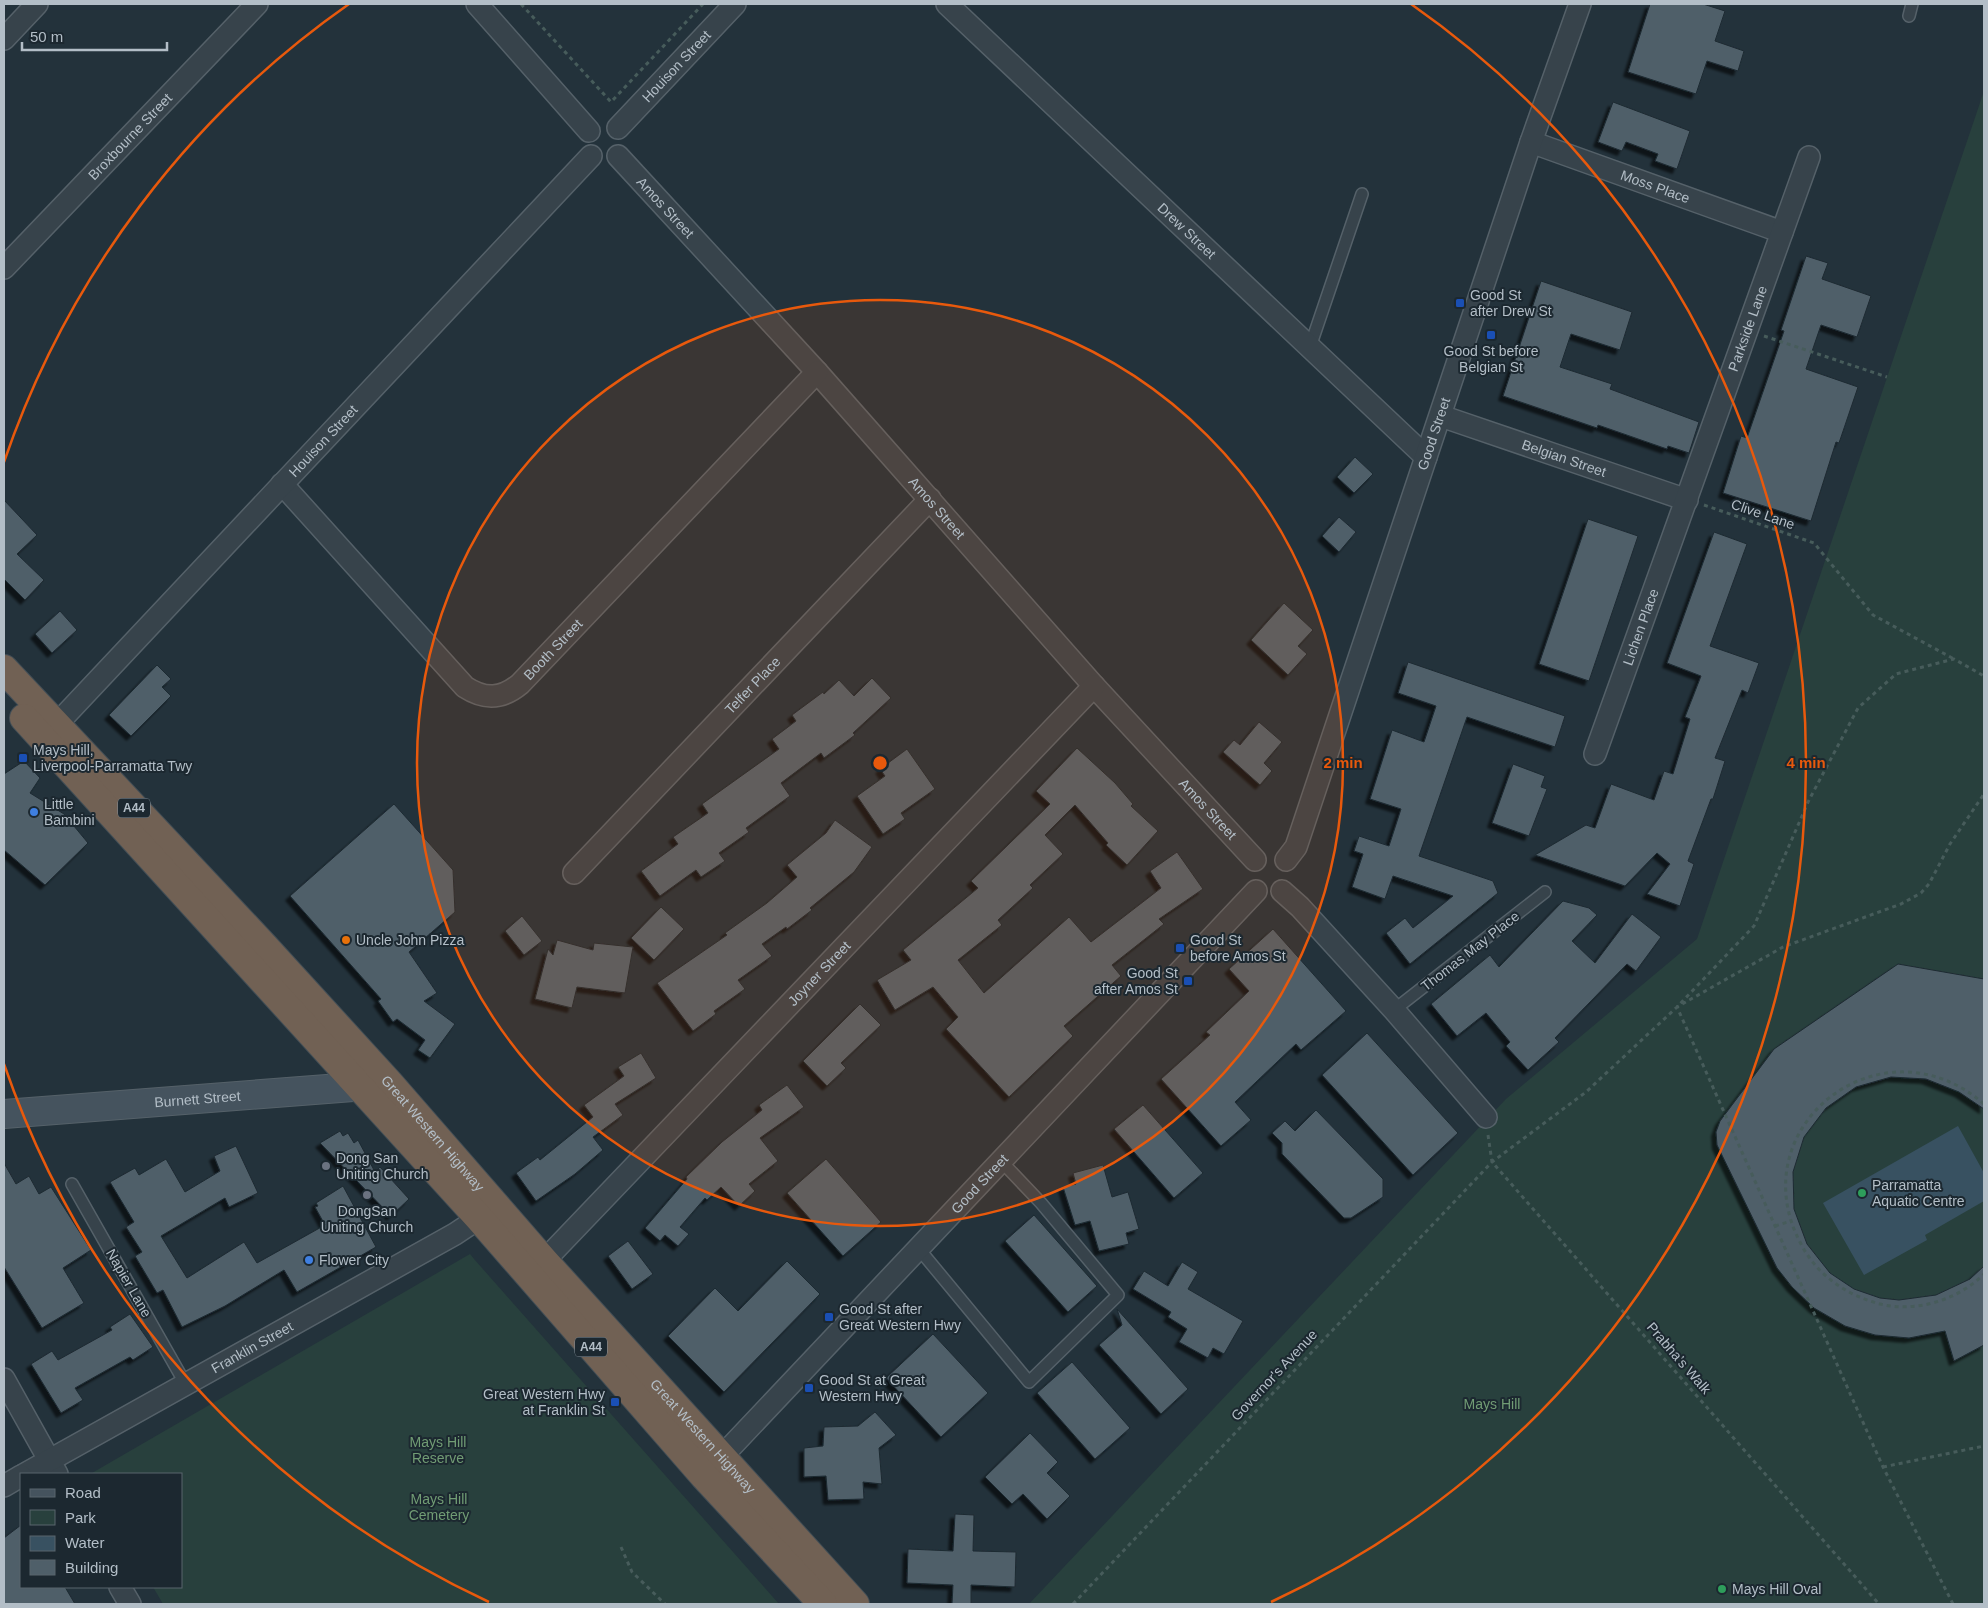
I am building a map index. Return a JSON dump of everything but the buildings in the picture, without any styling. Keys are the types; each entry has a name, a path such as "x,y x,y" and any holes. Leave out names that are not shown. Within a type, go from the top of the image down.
{"highway":[{"name":"Great Western Highway","path":"4,668 265,947 390,1084 544,1261 855,1604"},
{"name":"Great Western Highway","path":"4,696 479,1218 704,1476 823,1604"}],"main road":[{"name":"Burnett Street","path":"4,1114 390,1084"}],"street":[{"path":"4,39 37,4"},
{"name":"Broxbourne Street","path":"4,268 257,4"},
{"path":"477,4 589,131"},
{"name":"Houison Street","path":"618,128 735,4"},
{"name":"Drew Street","path":"947,4 1426,457"},
{"name":"Good Street","path":"1286,860 1296,847 1531,142 1580,4"},
{"path":"600,123 606,123 618,128 622,133 624,145 618,156 607,161 591,156 585,141 589,131 600,123"},
{"name":"Moss Place","path":"1531,142 1782,232"},
{"name":"Houison Street","path":"56,725 591,156"},
{"name":"Amos Street","path":"618,156 817,372 1094,686 1255,860"},
{"name":"Parkside Lane","path":"1687,500 1809,157"},
{"name":"Booth Street","path":"282,484 466,687 482,695 499,696 520,684 817,372"},
{"name":"Belgian Street","path":"1440,416 1687,500"},
{"name":"Telfer Place","path":"574,873 930,499"},
{"name":"Lichen Place","path":"1594,754 1687,500"},
{"name":"Joyner Street","path":"544,1261 1094,686"},
{"path":"1270,853 1279,855 1286,860 1292,875 1290,883 1282,892 1271,895 1256,891 1250,875 1255,860 1262,855 1270,853"},
{"name":"Good Street","path":"704,1476 1256,891"},
{"path":"1282,892 1300,907 1394,1010 1486,1117"},
{"name":"Franklin Street","path":"30,1473 53,1468 186,1383 455,1234 479,1218"},
{"path":"4,1379 53,1468"},
{"path":"4,1486 20,1477"},
{"path":"121,1588 130,1604"}],"lane":[{"path":"1909,16 1912,4"},
{"path":"1310,347 1362,194"},
{"name":"Thomas May Place","path":"1394,1010 1545,892"},
{"path":"919,1249 1029,1382 1118,1295 1041,1202 1001,1161"},
{"name":"Napier Lane","path":"72,1184 186,1383"}],"path":[{"path":"521,4 611,102 703,4"},
{"path":"1747,330 1887,377"},
{"name":"Clive Lane","path":"1687,500 1814,543 1827,556 1873,615 1984,676"},
{"path":"1677,1008 1754,926 1809,800 1858,708 1896,674 1954,659"},
{"path":"1677,1008 1783,947 1900,904 1921,893 1929,884 1950,844 1984,794"},
{"path":"1677,1008 1883,1467 1953,1604"},
{"name":"Governor's Avenue","path":"1073,1604 1492,1162 1586,1092 1677,1008"},
{"path":"1984,1104 1958,1085 1941,1077 1904,1071 1867,1077 1833,1094 1806,1122 1790,1158 1786,1197 1791,1221 1805,1252 1816,1268 1847,1292 1866,1300 1885,1305 1925,1305 1944,1300 1962,1291 1984,1274"},
{"path":"1486,1117 1492,1162"},
{"name":"Prabha’s Walk","path":"1492,1162 1879,1604"},
{"path":"1775,1226 1791,1221"},
{"path":"1883,1467 1984,1446"},
{"path":"621,1547 632,1572 665,1604"}],"green space":[{"name":"Mays Hill","path":"1984,91 1984,1604 1029,1604 1506,1099 1697,939"},
{"name":"Mays Hill Reserve","path":"470,1254 779,1604 163,1604 154,1588 182,1588 182,1473 92,1473"}],"water":[{"path":"1958,1126 1984,1173 1984,1201 1925,1235 1927,1240 1864,1275 1823,1203"}],"place":[{"name":"Good St after Drew St","path":"1460,303"},
{"name":"Good St before Belgian St","path":"1491,335"},
{"name":"Mays Hill, Liverpool-Parramatta Twy","path":"23,758"},
{"name":"Little Bambini","path":"34,812"},
{"name":"Uncle John Pizza","path":"346,940"},
{"name":"Good St before Amos St","path":"1180,948"},
{"name":"Good St after Amos St","path":"1188,981"},
{"name":"Dong San Uniting Church","path":"326,1166"},
{"name":"Parramatta Aquatic Centre","path":"1862,1193"},
{"name":"DongSan Uniting Church","path":"367,1195"},
{"name":"Flower City","path":"309,1260"},
{"name":"Good St after Great Western Hwy","path":"829,1317"},
{"name":"Good St at Great Western Hwy","path":"809,1388"},
{"name":"Great Western Hwy at Franklin St","path":"615,1402"},
{"name":"Mays Hill Oval","path":"1722,1589"}],"park label":[{"name":"Mays Hill Cemetery","path":"439,1508"}]}
